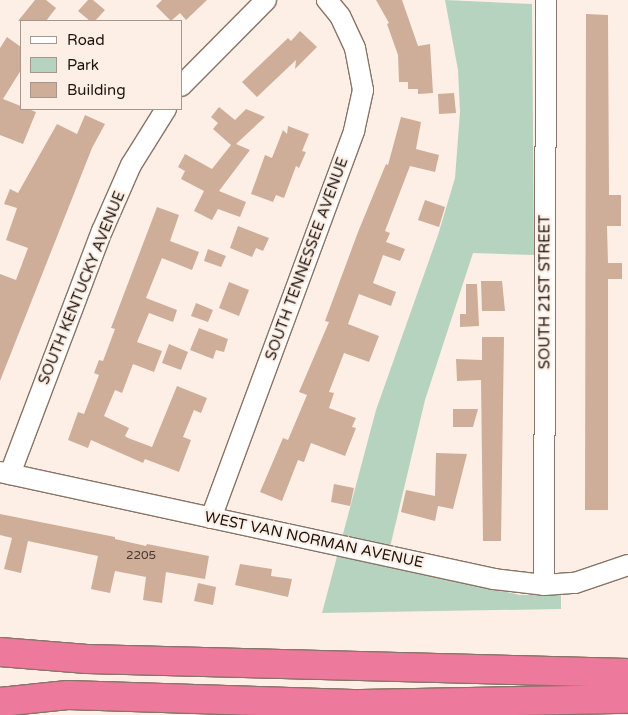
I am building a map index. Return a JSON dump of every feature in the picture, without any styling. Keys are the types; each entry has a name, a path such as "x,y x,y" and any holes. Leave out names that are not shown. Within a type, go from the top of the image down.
{"highway":[{"path":"0,652 87,659 628,673"},
{"path":"0,702 68,695 361,704 628,699"},
{"path":"0,708 51,715"}],"street":[{"path":"182,85 266,0"},
{"name":"SOUTH TENNESSEE AVENUE","path":"211,518 354,131 363,90 355,48 340,16 327,0"},
{"name":"SOUTH 21ST STREET","path":"544,585 546,0"},
{"name":"SOUTH KENTUCKY AVENUE","path":"5,472 102,231 131,165 165,110"},
{"name":"WEST VAN NORMAN AVENUE","path":"5,472 494,579 544,585 575,583 628,565"}],"green space":[{"path":"445,0 532,4 534,255 473,253 425,400 386,564 520,595 561,595 561,609 322,613 376,410 438,235 455,178 460,112 458,70"}],"building":[{"path":"35,0 46,0 56,8 47,20 18,21"},
{"path":"88,0 93,0 105,10 96,20 89,20 78,11"},
{"path":"162,0 207,0 186,20 180,13 170,20 156,6"},
{"path":"376,0 402,0 418,46 430,44 433,93 418,94 418,89 408,89 408,82 399,82 398,55 387,24 389,23"},
{"path":"586,14 608,15 609,195 621,195 621,226 607,226 608,263 622,263 622,279 608,279 608,510 585,510"},
{"path":"300,31 317,47 295,69 296,60 257,97 242,82 288,38 291,41"},
{"path":"7,37 20,46 20,72 3,99 20,106 20,110 36,112 23,144 0,135 0,48"},
{"path":"454,93 456,113 439,114 438,94"},
{"path":"219,107 235,120 246,109 265,117 236,144 250,150 219,191 246,202 240,217 218,209 212,220 194,211 204,191 181,179 185,171 178,167 185,154 212,169 231,145 213,129 218,123 211,117"},
{"path":"85,115 105,124 92,148 0,381 0,274 16,280 28,248 6,240 17,208 4,204 10,189 18,193 57,124 77,134"},
{"path":"401,117 421,122 416,149 439,155 435,172 410,166 385,231 390,233 386,242 405,249 400,261 383,255 373,283 396,292 391,306 359,294 348,324 379,336 369,362 344,353 329,392 334,393 329,408 356,418 352,427 356,428 345,456 311,443 304,462 298,460 282,501 260,492 283,438 288,440 307,395 299,392 329,322 325,321 358,232 386,164 388,165"},
{"path":"288,126 309,134 302,151 306,152 299,168 296,166 284,198 276,195 273,202 251,194 265,155 272,158 283,130 287,134"},
{"path":"425,200 445,207 439,227 418,220"},
{"path":"157,207 179,215 170,241 199,252 192,270 162,258 146,298 177,310 173,322 149,313 137,342 162,351 154,372 133,364 122,393 115,390 104,416 129,428 125,436 128,438 152,447 177,386 207,398 201,413 194,410 183,437 191,440 179,472 145,459 143,463 91,440 88,448 68,440 78,412 84,414 99,375 94,373 99,360 103,361 115,329 111,328"},
{"path":"238,226 269,238 263,251 256,248 252,257 230,248"},
{"path":"208,249 226,256 221,267 204,261"},
{"path":"481,281 502,281 505,311 482,311"},
{"path":"229,282 249,290 239,316 219,308"},
{"path":"466,284 477,284 479,326 460,327 460,314 466,314"},
{"path":"196,303 213,310 208,322 191,316"},
{"path":"199,328 228,339 224,352 216,350 213,359 190,350"},
{"path":"482,337 504,337 501,541 483,541 481,380 457,381 456,359 482,360"},
{"path":"169,344 188,352 181,370 162,363"},
{"path":"453,409 478,409 473,427 453,427"},
{"path":"436,453 467,454 453,509 438,506 435,521 401,512 406,490 435,496"},
{"path":"334,484 354,488 350,506 331,502"},
{"path":"0,514 115,537 115,539 146,546 147,544 209,556 205,579 166,572 162,603 143,600 146,577 115,571 110,593 91,589 98,556 28,541 21,573 4,569 12,538 0,535"},
{"path":"240,564 272,569 271,576 292,579 288,597 235,585"},
{"path":"198,583 216,587 213,605 194,601"}]}
